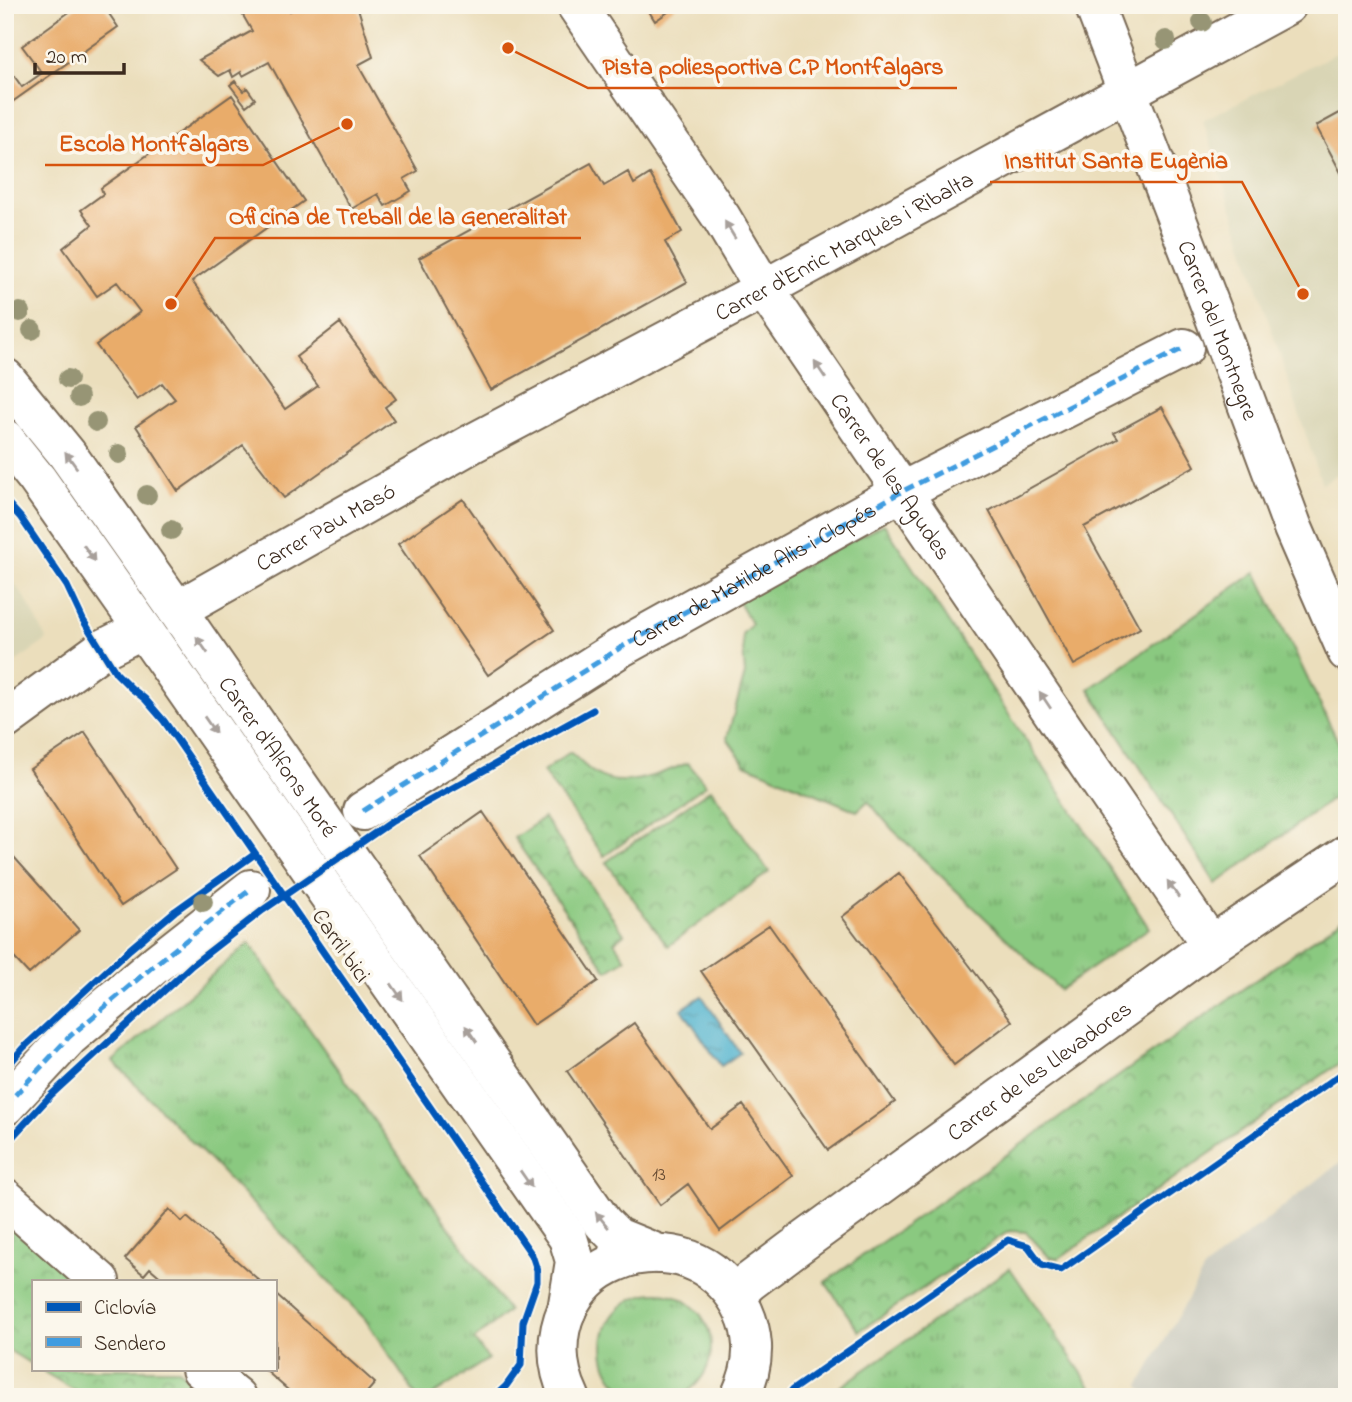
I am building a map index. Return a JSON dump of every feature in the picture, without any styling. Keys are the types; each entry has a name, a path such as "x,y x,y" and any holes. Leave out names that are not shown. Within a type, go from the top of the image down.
{"street":[{"name":"Carrer de les Agudes","path":"576,5 722,217 764,289 1211,945"},
{"name":"Carrer del Montnegre","path":"1094,5 1293,528 1347,652"},
{"name":"Carrer d'Enric Marquès i Ribalta","path":"473,443 764,289 1287,5"},
{"name":"Carrer de Matilde Alis i Clopés","path":"363,811 621,648 903,491 1184,348"},
{"name":"Carrer d'Alfons Moré","path":"5,378 67,454 603,1223 617,1237 659,1254"},
{"name":"Carrer d'Alfons Moré","path":"5,439 37,479 144,629 568,1238 575,1261 567,1310 560,1328 558,1355 563,1381 570,1397"},
{"name":"Carrer Pau Masó","path":"177,610 473,443"},
{"path":"5,720 102,650 144,629"},
{"name":"Carrer de les Llevadores","path":"735,1295 793,1249 1211,945 1347,854"},
{"path":"5,1106 69,1037 251,889"},
{"path":"5,1198 99,1280"},
{"path":"567,1310 585,1283 605,1266 622,1259 659,1254 676,1255 693,1261 723,1281 743,1310 750,1328 752,1346 746,1390"},
{"path":"202,1370 236,1397"}],"shaded area":[{"path":"1347,48 1347,468 1322,484 1203,120"},
{"path":"5,570 27,601 47,640 5,669"},
{"path":"1347,1157 1347,1397 1147,1397 1139,1386 1205,1268"}],"green space":[{"path":"884,524 1149,928 1060,990 892,829 868,801 857,811 745,764 727,738 745,674 742,634 752,624 737,600"},
{"path":"1256,572 1347,760 1347,788 1216,884 1089,689"},
{"path":"570,752 593,772 607,779 642,779 688,763 706,785 604,856 543,772"},
{"path":"711,789 769,872 668,946 606,862"},
{"path":"544,818 624,934 614,942 626,959 607,971 514,838"},
{"path":"1347,916 1347,1058 1058,1259 1049,1257 1026,1232 1009,1231 859,1331 825,1282"},
{"path":"249,943 508,1311 474,1340 488,1359 430,1397 417,1397 365,1319 113,1061"},
{"path":"5,1213 80,1280 32,1280 32,1364 5,1348"},
{"path":"1010,1268 1098,1397 826,1397"},
{"path":"657,1293 678,1297 695,1309 707,1326 711,1347 707,1368 695,1385 678,1397 657,1401 636,1397 619,1385 607,1368 603,1347 607,1326 619,1309 636,1297"},
{"path":"41,1370 179,1370 209,1397 86,1397"}],"water":[{"path":"702,996 740,1053 721,1066 682,1009"}],"building":[{"path":"79,5 103,5 118,27 5,107 5,63 22,87 42,73 22,46"},
{"path":"237,5 287,5 290,11 294,9 293,5 357,5 373,57 358,65 418,171 404,179 411,191 385,206 378,194 351,209 269,62 243,76 241,72 233,77 230,70 219,76 199,60 252,31"},
{"path":"645,5 678,5 655,21"},
{"path":"235,81 243,91 247,88 255,99 246,106 230,85"},
{"path":"232,95 304,201 192,281 285,409 318,386 296,357 340,323 396,399 385,407 394,420 284,498 243,445 178,491 136,426 175,399 162,383 137,400 96,345 140,312 117,282 97,296 63,248 92,225 81,210 103,194 101,188"},
{"path":"1347,109 1347,184 1316,126"},
{"path":"591,163 604,186 628,172 634,184 650,174 682,232 665,242 687,282 491,390 419,258"},
{"path":"1162,407 1195,466 1084,527 1140,628 1074,665 989,511 1118,439 1114,433"},
{"path":"463,499 554,630 488,675 398,544"},
{"path":"85,732 176,869 121,906 30,769"},
{"path":"483,812 598,981 533,1025 420,856"},
{"path":"5,847 79,930 29,974 5,948"},
{"path":"899,873 1012,1021 954,1065 842,917"},
{"path":"769,925 895,1102 828,1150 701,971"},
{"path":"634,1023 710,1129 743,1105 793,1176 720,1231 688,1184 660,1205 567,1071"},
{"path":"169,1209 182,1222 187,1217 259,1280 164,1280 150,1268 144,1275 125,1259"},
{"path":"276,1295 375,1383 363,1397 296,1397 265,1370 276,1370"}],"marked path":[{"path":"363,811 620,648 903,491 1184,348"},
{"path":"5,1106 69,1037 251,889"}],"cycle path":[{"name":"Carril bici","path":"5,500 21,518 67,586 83,620 116,673 145,699 164,721 532,1255 537,1270 537,1282 523,1322 521,1365 494,1397"},
{"path":"5,1145 51,1095 192,965 263,910 391,822 593,710"},
{"path":"5,1069 23,1048 130,949 175,911 255,854"},
{"path":"787,1397 792,1390 1008,1240 1028,1246 1042,1265 1061,1270 1347,1070"}],"place":[{"name":"Pista poliesportiva C.P Montfalgars","path":"508,48"},
{"name":"Escola Montfalgars","path":"347,124"},
{"name":"Institut Santa Eugènia","path":"1303,294"},
{"name":"Oficina de Treball de la Generalitat","path":"171,304"}]}
